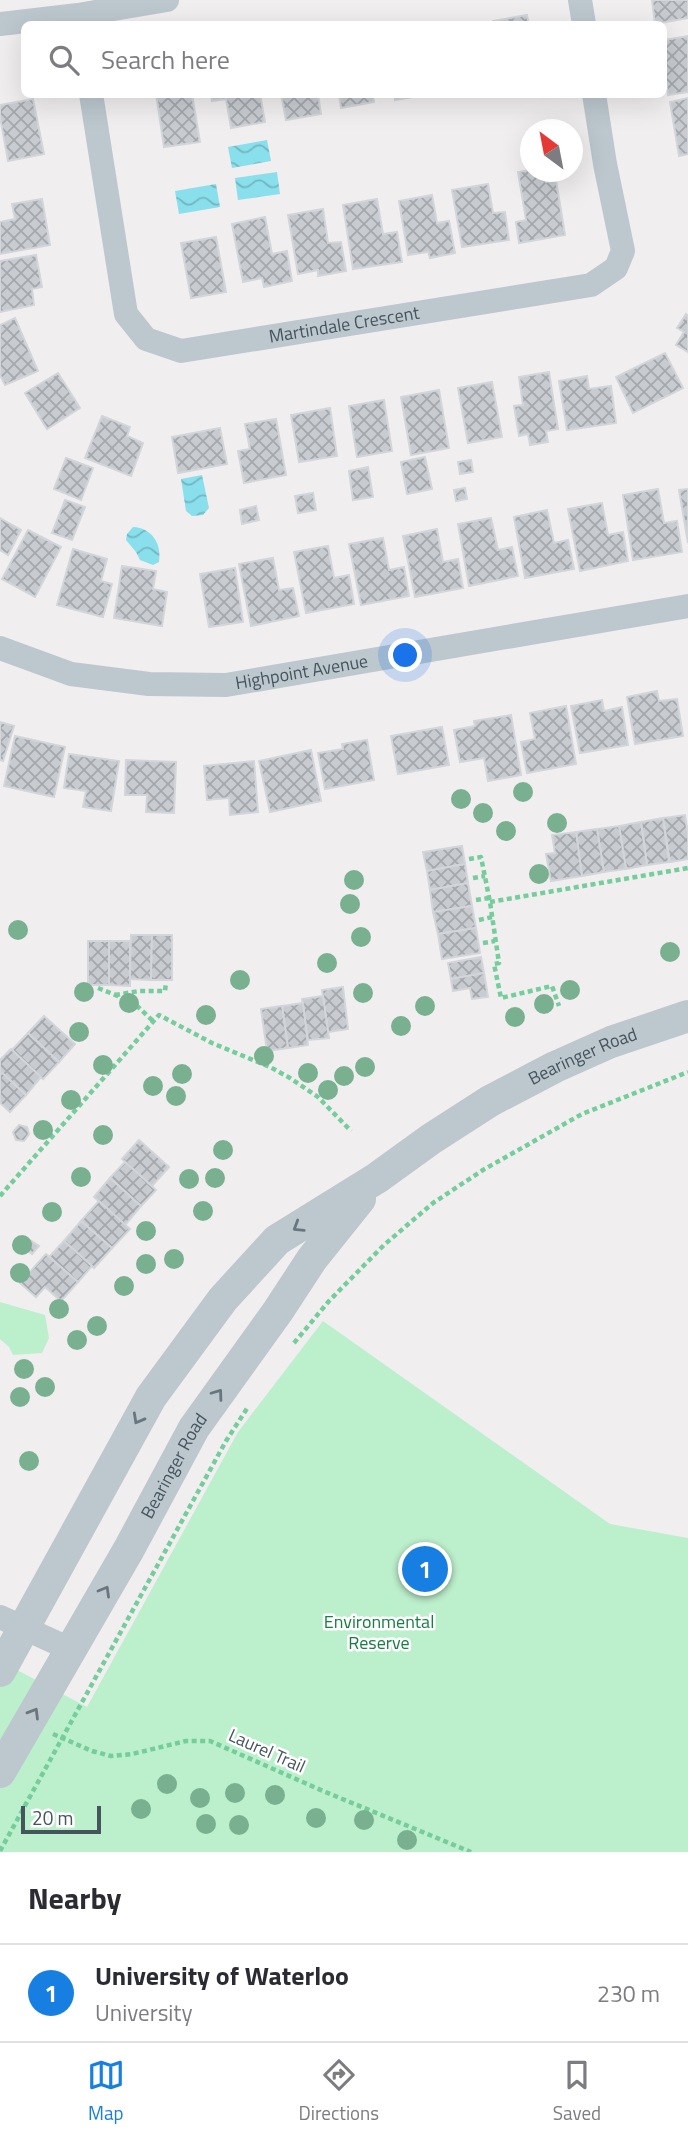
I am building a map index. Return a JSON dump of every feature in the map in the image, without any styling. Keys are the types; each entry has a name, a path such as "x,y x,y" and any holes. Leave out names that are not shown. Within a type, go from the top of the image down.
{"street":[{"path":"59,21 79,20 167,0"},
{"path":"580,0 584,21"},
{"path":"0,24 21,23"},
{"name":"Martindale Crescent","path":"92,98 126,314 146,339 181,351 591,285 616,268 623,251 595,98"},
{"name":"Highpoint Avenue","path":"0,648 71,674 149,684 226,685 688,606"},
{"name":"Bearinger Road","path":"0,1671 11,1623 150,1397 223,1299 277,1240 377,1178 490,1101 544,1072 611,1042 688,1016"},
{"name":"Bearinger Road","path":"0,1772 130,1549 194,1428 312,1259 377,1178"},
{"path":"11,1623 72,1650"}],"path":[{"path":"469,859 481,857 499,963 494,964 501,998 552,986 559,1006"},
{"path":"666,864 668,871"},
{"path":"644,868 645,875"},
{"path":"476,900 580,887 688,868"},
{"path":"622,871 624,879"},
{"path":"472,878 485,876"},
{"path":"600,876 602,883"},
{"path":"578,879 580,887"},
{"path":"552,884 553,891"},
{"path":"479,920 492,917"},
{"path":"483,943 495,941"},
{"path":"137,983 137,991"},
{"path":"114,995 123,990 165,991 166,983"},
{"path":"98,988 133,1002 154,1022"},
{"path":"0,1196 159,1016 212,1043 270,1067 318,1097 351,1131"},
{"path":"289,1349 338,1291 384,1245 433,1203 483,1170 582,1114 688,1072"},
{"path":"0,1851 226,1441 253,1399"},
{"name":"Laurel Trail","path":"45,1730 92,1751 111,1756 132,1754 186,1741 210,1741 471,1852"}],"green space":[{"path":"0,1302 45,1315 49,1338 42,1353 13,1355 0,1339"},
{"name":"Environmental Reserve","path":"323,1321 610,1524 688,1538 688,1852 0,1852 0,1661 87,1707 238,1432"}],"water":[{"path":"267,140 271,161 232,168 228,147"},
{"path":"277,172 280,194 238,200 235,178"},
{"path":"216,184 220,207 179,214 175,191"},
{"path":"202,475 209,508 203,515 192,516 186,511 181,479"},
{"path":"133,527 146,530 154,538 159,549 159,562 153,565 140,560 126,540"}],"building":[{"path":"652,0 688,0 688,18 655,21"},
{"path":"527,15 528,21 493,21"},
{"path":"688,36 688,92 668,95 667,40"},
{"path":"157,98 193,98 200,142 164,147"},
{"path":"212,98 261,98 265,122 231,128 226,99 212,101"},
{"path":"282,98 319,98 321,114 286,120"},
{"path":"340,98 374,98 374,102 341,108"},
{"path":"688,98 688,154 679,156 670,102"},
{"path":"33,99 44,154 8,161 0,105"},
{"path":"518,172 520,182 556,182 565,235 519,243 516,222 526,220"},
{"path":"488,184 493,213 505,212 509,240 462,247 452,190"},
{"path":"432,195 437,223 449,221 455,253 430,258 428,252 408,255 399,201"},
{"path":"42,199 50,245 0,254 0,222 15,219 12,204"},
{"path":"377,199 383,234 397,232 402,262 353,269 343,205"},
{"path":"323,209 328,243 341,242 346,271 318,276 318,270 298,274 288,215"},
{"path":"265,217 272,254 287,251 292,281 264,287 262,278 243,282 232,224"},
{"path":"216,237 226,292 191,298 181,243"},
{"path":"36,255 42,287 32,289 34,305 0,312 0,261"},
{"path":"686,314 688,352 676,345 684,332 677,328"},
{"path":"15,318 38,371 5,385 0,375 0,325"},
{"path":"665,353 683,388 633,413 616,377"},
{"path":"549,372 558,429 546,431 548,442 530,445 528,434 519,436 514,406 523,405 519,377"},
{"path":"58,373 80,408 47,429 25,393"},
{"path":"587,376 589,389 611,386 616,423 567,430 559,381"},
{"path":"492,382 502,437 468,443 458,388"},
{"path":"439,390 449,448 411,455 401,397"},
{"path":"384,400 392,451 357,457 349,406"},
{"path":"330,408 337,456 299,462 291,415"},
{"path":"102,416 130,427 127,436 143,443 131,476 85,458"},
{"path":"276,419 286,475 244,483 238,451 250,449 245,424"},
{"path":"220,428 227,464 178,473 172,437"},
{"path":"425,457 432,489 407,494 401,462"},
{"path":"66,458 93,468 81,500 54,489"},
{"path":"471,460 473,472 460,474 458,462"},
{"path":"368,467 373,497 353,500 349,471"},
{"path":"465,488 467,499 456,501 454,490"},
{"path":"658,489 664,523 677,521 682,552 633,560 623,495"},
{"path":"688,489 688,543 679,490"},
{"path":"313,493 316,510 298,513 295,496"},
{"path":"65,500 85,507 72,540 52,533"},
{"path":"602,503 608,535 623,532 628,561 580,571 568,509"},
{"path":"256,506 259,520 242,524 240,510"},
{"path":"547,510 554,543 568,540 574,569 525,578 514,517"},
{"path":"0,518 21,530 8,555 0,550"},
{"path":"491,518 498,550 512,547 518,576 469,586 458,524"},
{"path":"437,529 443,562 458,559 463,588 415,597 403,536"},
{"path":"28,530 61,547 35,597 2,579"},
{"path":"383,538 389,570 404,567 409,596 361,605 349,544"},
{"path":"328,546 334,578 349,575 354,604 306,613 294,552"},
{"path":"73,549 107,559 101,581 112,584 103,617 57,605"},
{"path":"273,558 279,590 293,588 299,616 251,626 239,564"},
{"path":"122,566 156,571 153,589 167,592 162,626 114,618"},
{"path":"235,568 243,622 209,627 200,574"},
{"path":"657,691 659,701 677,699 683,736 635,744 627,697"},
{"path":"602,700 604,711 622,707 628,745 580,753 571,706"},
{"path":"566,706 576,764 527,773 521,742 535,739 530,713"},
{"path":"511,715 521,775 488,781 484,758 460,762 454,730 475,726 474,721"},
{"path":"0,722 14,726 3,761 0,760"},
{"path":"442,727 449,765 398,774 391,736"},
{"path":"15,736 65,747 54,797 4,786"},
{"path":"367,740 374,780 325,789 318,753 343,749 342,744"},
{"path":"311,750 321,801 270,812 259,761"},
{"path":"69,754 119,761 111,811 83,807 86,791 64,788"},
{"path":"126,760 176,762 174,813 146,812 147,795 125,795"},
{"path":"254,761 258,812 230,815 229,798 207,800 204,766"},
{"path":"685,815 688,859 670,862 663,818"},
{"path":"663,818 669,862 647,865 641,822"},
{"path":"641,822 647,865 626,869 619,826"},
{"path":"619,826 626,869 604,872 597,829"},
{"path":"597,829 604,872 582,876 576,832"},
{"path":"576,832 582,876 551,881 546,854 555,853 552,835"},
{"path":"462,846 465,864 427,871 423,852"},
{"path":"465,864 468,883 430,890 427,871"},
{"path":"468,883 472,906 433,912 430,890"},
{"path":"472,906 476,928 438,934 433,912"},
{"path":"476,928 480,953 442,959 438,934"},
{"path":"131,935 152,935 151,980 130,979"},
{"path":"152,935 172,935 172,980 151,980"},
{"path":"88,941 109,941 109,985 88,985"},
{"path":"109,941 130,941 130,986 109,985"},
{"path":"481,957 484,973 451,979 448,963"},
{"path":"484,973 488,997 472,999 470,988 453,991 451,979"},
{"path":"343,987 348,1029 328,1032 322,990"},
{"path":"323,996 329,1038 308,1040 302,999"},
{"path":"303,1003 308,1045 288,1048 282,1006"},
{"path":"282,1006 288,1048 267,1051 261,1009"},
{"path":"44,1016 75,1044 59,1062 28,1033"},
{"path":"28,1033 59,1062 43,1079 12,1050"},
{"path":"11,1049 41,1077 26,1095 0,1071 0,1060"},
{"path":"0,1071 26,1095 10,1112 0,1103"},
{"path":"19,1125 27,1127 29,1134 24,1141 16,1140 13,1132"},
{"path":"139,1140 169,1167 152,1186 122,1159"},
{"path":"125,1162 156,1190 141,1206 110,1178"},
{"path":"110,1178 141,1206 125,1225 94,1197"},
{"path":"99,1201 130,1229 112,1248 81,1221"},
{"path":"81,1221 112,1248 94,1268 64,1241"},
{"path":"30,1240 39,1246 32,1254 24,1247"},
{"path":"64,1241 92,1266 78,1282 49,1257"},
{"path":"46,1254 78,1282 61,1301 45,1287 36,1297 20,1283"}],"place":[{"name":"University of Waterloo","path":"425,1569"}]}
